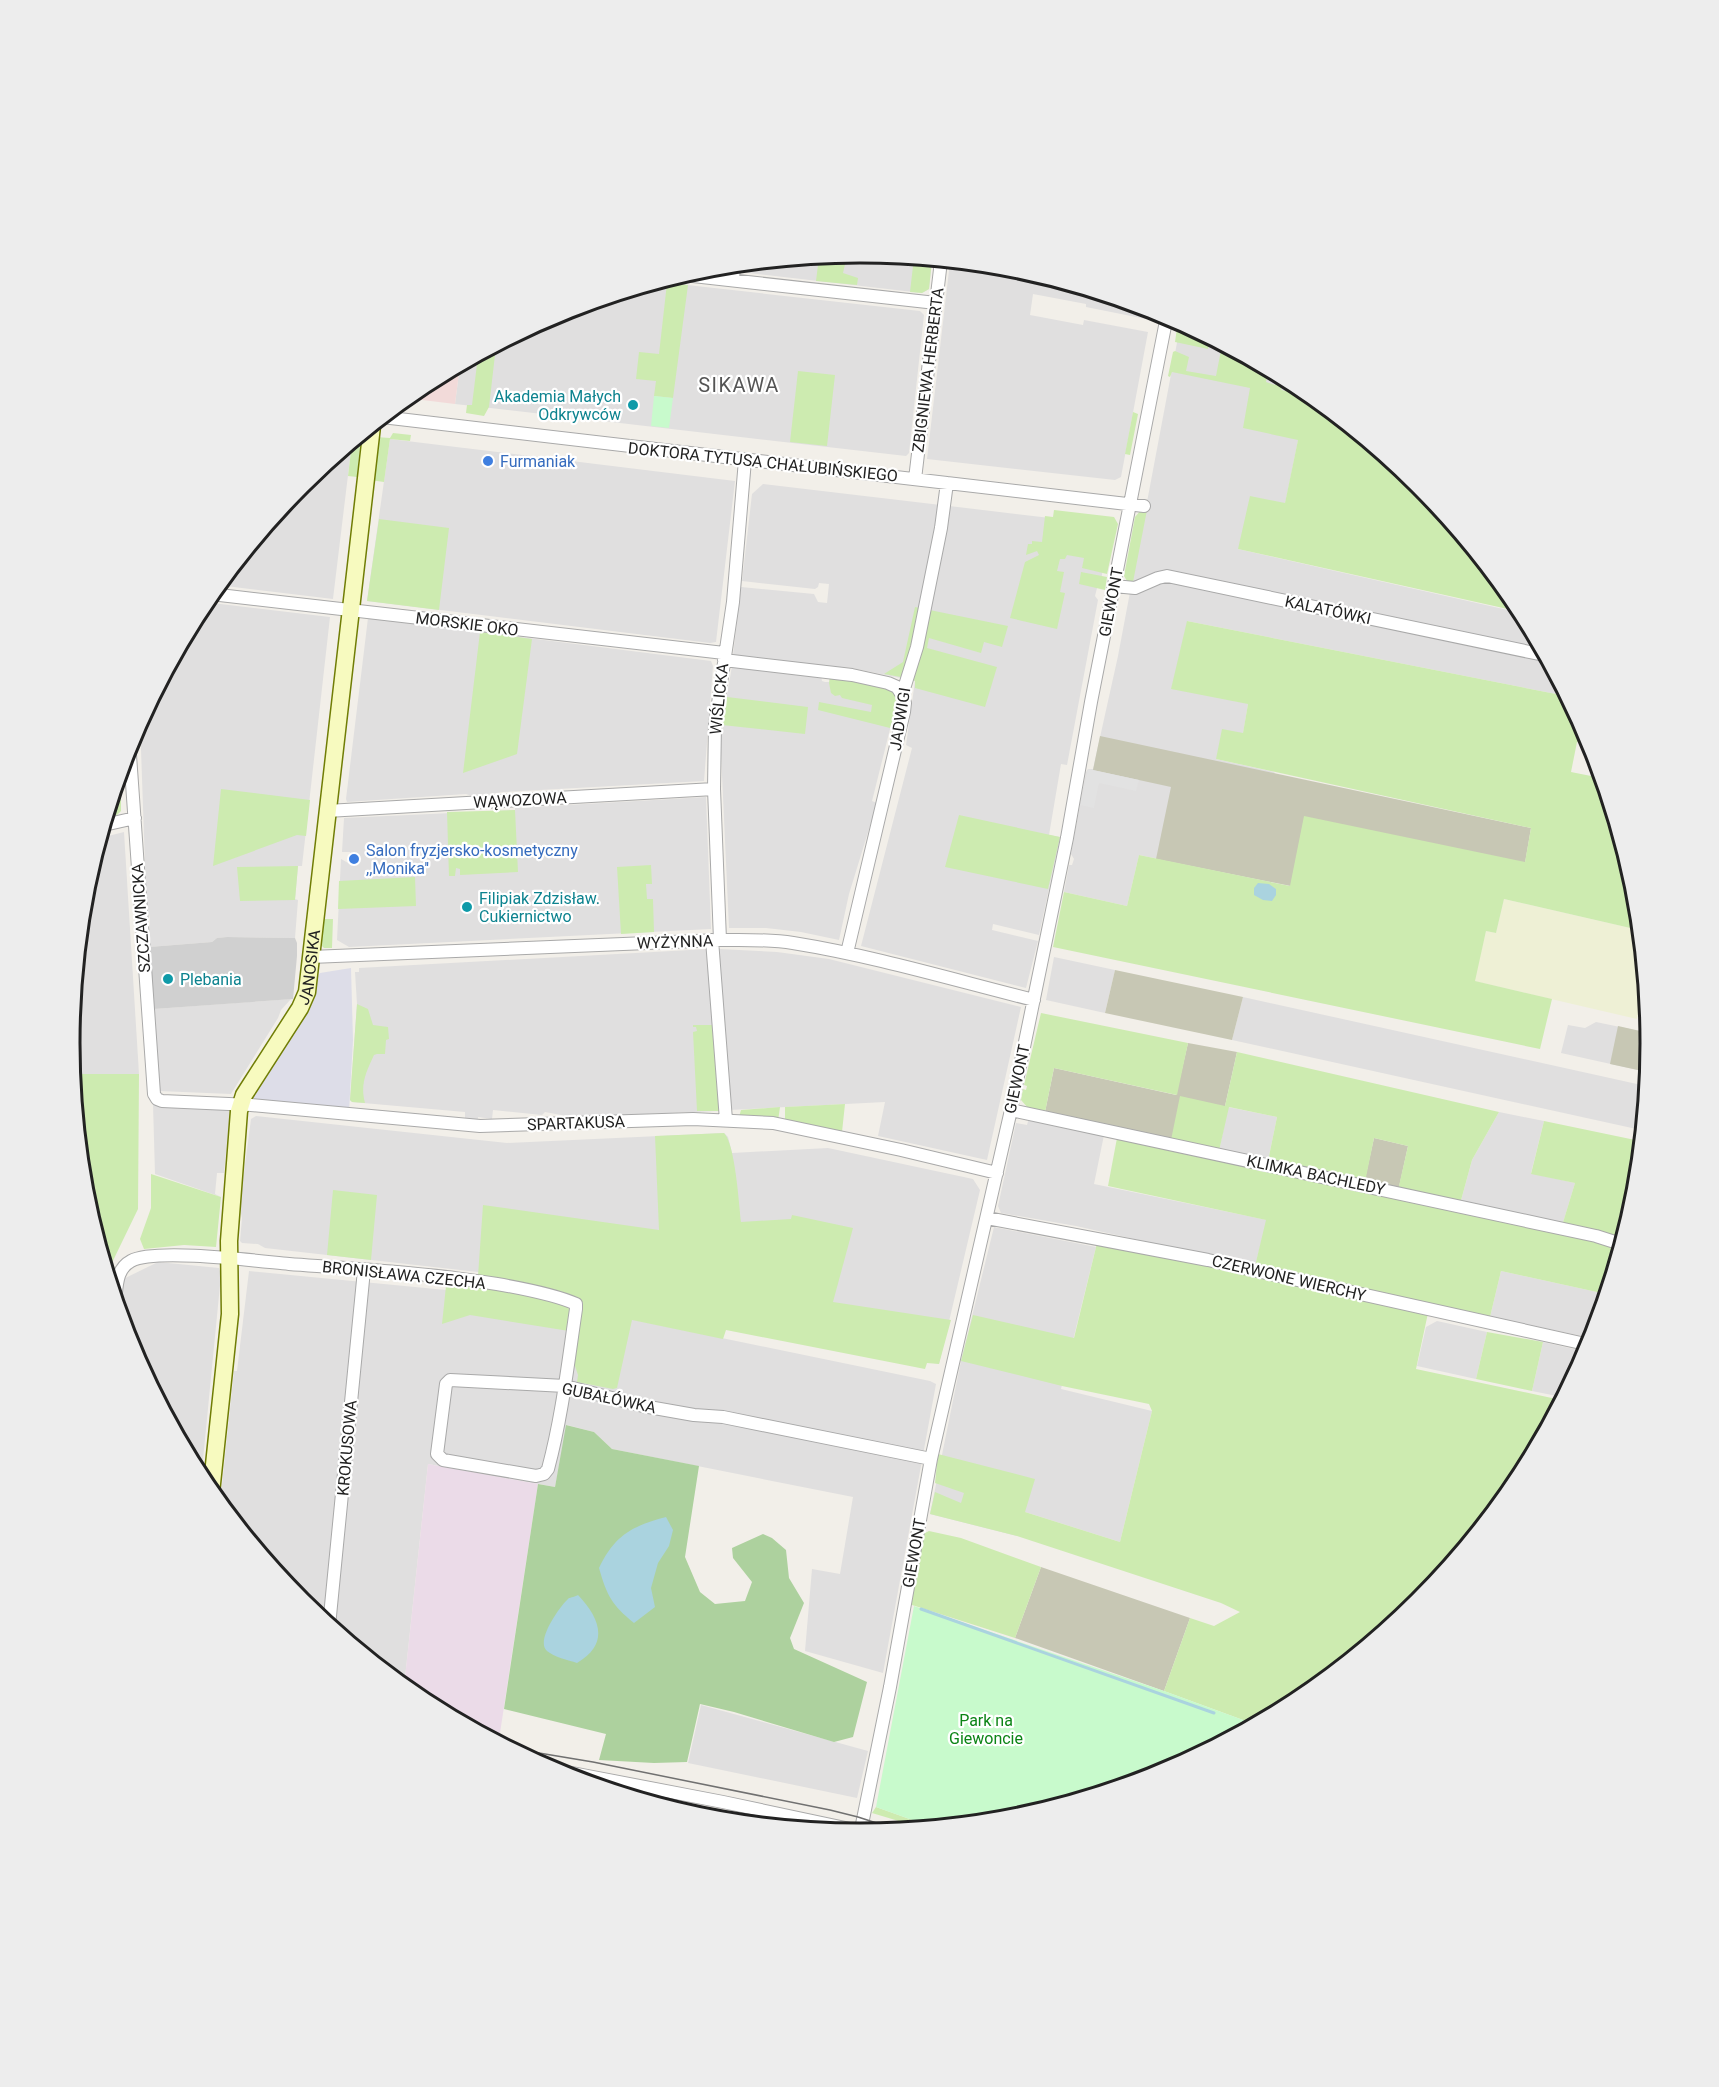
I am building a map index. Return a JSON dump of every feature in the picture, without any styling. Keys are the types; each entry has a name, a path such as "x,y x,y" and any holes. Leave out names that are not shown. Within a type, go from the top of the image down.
{"street":[{"name":"ZBIGNIEWA HERBERTA","path":"915,479 940,268"},
{"path":"732,280 733,274"},
{"path":"709,278 936,303"},
{"name":"GIEWONT","path":"865,1823 931,1460 1011,1110 1067,838 1130,506 1168,328"},
{"name":"DOKTORA TYTUSA CHAŁUBIŃSKIEGO","path":"394,418 1144,506"},
{"name":"JANOSIKA","path":"212,1479 231,1294 229,1258 231,1209 241,1104 244,1095 300,1008 307,992 371,436"},
{"name":"WIŚLICKA","path":"726,1120 716,940 714,789 716,724 738,549 745,460"},
{"name":"JADWIGI","path":"847,953 904,712 902,695 917,647 947,483"},
{"name":"KALATÓWKI","path":"1114,586 1135,588 1167,576 1535,653"},
{"name":"MORSKIE OKO","path":"222,595 852,675 888,683 897,687 902,695"},
{"name":"SZCZAWNICKA","path":"131,766 154,1094"},
{"name":"WĄWOZOWA","path":"327,811 714,789"},
{"path":"112,823 135,818"},
{"name":"WYŻYNNA","path":"311,957 716,940 791,942 847,953 1034,1000"},
{"name":"SPARTAKUSA","path":"154,1094 162,1101 241,1104 480,1126 693,1119 773,1123 997,1173"},
{"name":"KLIMKA BACHLEDY","path":"1011,1110 1388,1190 1614,1242"},
{"name":"CZERWONE WIERCHY","path":"987,1218 1208,1260 1579,1344"},
{"name":"BRONISŁAWA CZECHA","path":"118,1283 119,1274 129,1262 160,1255 229,1258 498,1284 576,1305 565,1386"},
{"name":"KROKUSOWA","path":"330,1616 364,1270"},
{"name":"GUBAŁÓWKA","path":"565,1386 558,1430 548,1469 544,1473 536,1476 438,1458 447,1381 565,1386 653,1408 723,1417 931,1460"},
{"path":"602,1779 814,1822"}],"shaded area":[{"path":"860,263 931,267 929,289 922,293 743,272 808,265"},
{"path":"949,269 1012,278 1061,290 1149,320 1033,294 1030,315 1083,325 1084,320 1148,332 1121,477 1115,480 927,459"},
{"path":"681,284 920,311 924,315 909,453 906,456 455,404 459,375 515,344 609,305"},
{"path":"1179,333 1250,368 1293,395 1374,457 1394,476 1298,441 1285,504 1238,549 1508,610 1535,653 1556,694 1187,621 1248,704 1243,734 1216,759 1274,772 1304,816 1291,886 1139,855 1127,906 1064,892 1069,865 1072,865 1074,859 1071,854 1086,772 1088,769 1093,769 1118,656"},
{"path":"459,375 455,404 420,400"},
{"path":"390,439 735,481 716,642 367,601"},
{"path":"351,452 333,599 228,586 273,529"},
{"path":"763,484 1110,525 1100,587 1097,588 1095,596 1098,600 1067,765 1061,764 1049,835 1060,837 1039,935 993,924 992,930 1038,941 1026,988 861,946 912,748 906,745 915,681 852,668 771,661 769,658 733,655 741,587 814,594 818,602 827,603 829,584 819,583 815,589 742,581 752,494"},
{"path":"216,603 330,617 302,866 298,866 295,938 227,937 217,938 212,942 149,947 150,918 147,906 141,741 184,653 211,610"},
{"path":"368,618 711,661 713,666 704,781 347,802"},
{"path":"732,666 821,676 822,681 825,682 829,682 830,677 850,680 896,705 872,801 877,803 849,894 839,940 766,928 729,928 721,729"},
{"path":"1100,736 1531,828 1525,863 1423,842 1291,886 1156,859 1171,787 1093,770"},
{"path":"1088,769 1139,780 1136,791 1099,783 1094,808 1080,805"},
{"path":"706,797 711,929 349,947 337,940 341,859 350,864 352,862 350,852 342,852 344,818 515,810 515,808"},
{"path":"124,832 139,1074 81,1074 81,992 86,942 94,891 108,836"},
{"path":"1504,899 1631,928 1638,992 1637,1019 1474,981 1486,931 1496,933"},
{"path":"217,938 295,938 297,956 293,999 154,1009 149,947 212,942"},
{"path":"708,949 719,1111 572,1117 545,1112 542,1115 493,1110 492,1119 478,1117 478,1120 465,1118 465,1112 350,1100 357,1004 355,972 359,972 359,968"},
{"path":"719,949 777,952 829,959 1021,1007 987,1160 878,1136 885,1102 729,1110"},
{"path":"1054,957 1115,970 1105,1013 1046,1000"},
{"path":"351,968 353,1040 349,1112 250,1103 249,1093 320,973"},
{"path":"1115,970 1243,997 1232,1040 1105,1013"},
{"path":"1243,997 1638,1084 1635,1129 1232,1040"},
{"path":"291,999 281,1010 231,1094 159,1091 154,1009"},
{"path":"1596,1022 1640,1031 1639,1070 1561,1053 1568,1025 1585,1028"},
{"path":"1618,1026 1640,1031 1639,1070 1610,1064"},
{"path":"1188,1043 1237,1052 1225,1106 1171,1140 1045,1112 1054,1068 1176,1095"},
{"path":"153,1104 230,1109 224,1173 217,1173 215,1194 221,1197 155,1174"},
{"path":"1228,1107 1277,1117 1268,1161 1219,1151"},
{"path":"1499,1112 1544,1121 1531,1173 1575,1183 1562,1226 1460,1204 1472,1160"},
{"path":"256,1116 507,1143 724,1133 728,1137 732,1153 828,1148 973,1179 980,1190 939,1364 478,1272 265,1248 258,1244 242,1243 240,1241 242,1218 240,1209 243,1180 251,1119"},
{"path":"1029,1118 1104,1135 1094,1184 1267,1220 1255,1266 1076,1226 1001,1213 998,1206 1016,1123 1027,1125"},
{"path":"1374,1138 1408,1146 1399,1187 1365,1179"},
{"path":"994,1227 1096,1247 1061,1389 1152,1411 1120,1542 1025,1512 1017,1536 930,1514 961,1361"},
{"path":"158,1262 219,1268 221,1275 203,1463 160,1388 139,1342 117,1282"},
{"path":"249,1271 446,1290 567,1306 930,1381 936,1384 883,1673 805,1651 812,1569 840,1574 853,1497 612,1449 594,1432 567,1425 555,1487 428,1464 405,1677 345,1630 308,1595 273,1558 221,1491 234,1371 237,1371"},
{"path":"1501,1271 1599,1292 1582,1336 1490,1317"},
{"path":"1437,1321 1487,1332 1476,1379 1417,1366 1426,1327"},
{"path":"1543,1342 1577,1350 1555,1396 1532,1391"},
{"path":"428,1464 538,1484 500,1733 469,1719 405,1677"},
{"path":"1041,1567 1190,1618 1164,1691 1015,1638"},
{"path":"701,1705 868,1751 857,1798 688,1763"}],"green space":[{"path":"845,264 843,273 858,278 857,285 816,281 818,265"},
{"path":"903,265 931,267 929,289 922,293 910,292 913,266"},
{"path":"688,285 673,398 654,396 656,381 636,379 639,352 659,354 666,288"},
{"path":"1177,331 1209,346 1208,349 1175,342"},
{"path":"1173,352 1189,357 1186,371 1216,376 1221,353 1267,378 1266,382 1275,384 1281,388 1281,390 1293,395 1334,425 1374,457 1446,529 1507,609 1238,549 1250,496 1285,503 1298,440 1243,428 1250,388 1172,372 1170,377 1168,376"},
{"path":"495,355 489,407 484,416 466,413 467,405 472,405 477,364"},
{"path":"798,371 835,375 827,446 790,442"},
{"path":"654,396 673,398 669,428 651,426"},
{"path":"1133,412 1138,414 1130,455 1125,454"},
{"path":"393,433 411,435 410,441 390,439 384,482 370,480 376,437 390,438"},
{"path":"360,445 357,477 348,476 351,452"},
{"path":"1054,510 1114,517 1118,524 1107,574 1082,568 1084,558 1067,555 1065,559 1060,559 1057,571 1064,572 1060,592 1065,593 1057,629 1010,618 1025,562 1039,555 1037,551 1026,555 1028,544 1032,544 1032,541 1042,542 1045,516 1053,517"},
{"path":"1141,510 1147,510 1133,582 1127,581 1124,576 1135,517"},
{"path":"379,519 449,528 439,610 367,601"},
{"path":"1081,572 1107,577 1105,590 1079,584"},
{"path":"915,607 1008,626 1002,647 984,642 981,653 929,638 927,648 997,667 985,707 915,688 915,681 912,679 884,674 903,662"},
{"path":"1187,621 1556,694 1579,742 1577,742 1571,772 1592,776 1613,842 1625,891 1631,928 1504,899 1496,933 1486,931 1475,981 1552,999 1540,1049 1053,947 1064,892 1127,906 1139,855 1290,886 1304,816 1525,862 1531,828 1216,759 1222,729 1243,733 1248,704 1171,689"},
{"path":"480,632 532,639 517,754 463,773"},
{"path":"830,677 892,690 896,704 890,728 818,710 819,702 871,712 872,705 831,693"},
{"path":"727,697 808,707 805,734 722,725"},
{"path":"221,789 310,800 306,836 297,835 213,866"},
{"path":"121,793 121,811 114,816"},
{"path":"515,810 518,872 460,875 460,869 456,868 455,876 449,876 447,812"},
{"path":"959,815 1060,837 1048,889 945,867"},
{"path":"651,865 652,884 646,884 647,899 653,899 654,932 621,934 617,867"},
{"path":"298,866 295,900 240,901 237,867"},
{"path":"415,877 416,906 338,909 339,881"},
{"path":"319,919 333,919 332,948 324,948 319,943"},
{"path":"357,1004 368,1009 373,1025 388,1027 389,1039 386,1040 385,1054 374,1055 366,1073 363,1090 365,1103 350,1100"},
{"path":"1041,1013 1188,1043 1177,1095 1054,1068 1045,1112 1028,1108 1021,1100 1023,1089 1026,1090 1027,1086 1024,1085"},
{"path":"693,1025 713,1025 719,1111 697,1111 693,1032 697,1031"},
{"path":"1237,1052 1499,1112 1472,1160 1460,1204 1398,1190 1408,1146 1374,1138 1365,1182 1268,1161 1277,1117 1229,1107 1219,1151 1171,1140 1180,1096 1225,1106"},
{"path":"81,1074 139,1074 138,1209 112,1263 94,1196 86,1145"},
{"path":"845,1104 842,1132 785,1121 785,1107"},
{"path":"780,1107 778,1121 739,1117 741,1110"},
{"path":"1544,1121 1634,1140 1625,1196 1614,1242 1561,1229 1575,1183 1531,1174"},
{"path":"724,1133 734,1161 741,1222 791,1219 792,1215 853,1228 833,1302 951,1320 939,1364 927,1363 925,1369 726,1330 723,1339 632,1320 617,1388 613,1389 577,1382 578,1375 574,1363 583,1303 579,1299 478,1276 483,1205 659,1230 655,1136"},
{"path":"1117,1138 1613,1245 1599,1292 1501,1271 1490,1317 1255,1266 1266,1220 1108,1186"},
{"path":"151,1174 221,1197 216,1247 184,1245 144,1249 140,1239 151,1208"},
{"path":"333,1190 377,1195 371,1260 327,1255"},
{"path":"1097,1243 1428,1313 1416,1369 1554,1398 1508,1477 1446,1558 1411,1595 1374,1630 1334,1662 1293,1692 1246,1721 1164,1691 1190,1618 1214,1626 1240,1612 1221,1603 1017,1536 930,1514 935,1492 961,1503 964,1493 935,1483 938,1454 1035,1479 1025,1512 1120,1542 1152,1411 1149,1404 1062,1386 961,1361 973,1315 1074,1338"},
{"path":"464,1285 500,1289 567,1306 572,1314 569,1331 470,1315 442,1324 446,1286"},
{"path":"1487,1332 1543,1342 1532,1391 1476,1379"},
{"path":"566,1425 594,1432 612,1449 699,1466 685,1557 700,1592 715,1604 745,1601 752,1582 733,1558 732,1548 763,1534 772,1538 786,1550 789,1578 804,1603 790,1638 794,1649 867,1682 853,1737 834,1742 700,1704 687,1762 599,1760 606,1734 504,1709 538,1484 555,1487"},
{"path":"929,1531 961,1538 1041,1567 1015,1638 909,1604 923,1534"},
{"name":"Park na Giewoncie","path":"914,1606 1246,1721 1158,1764 1110,1782 1012,1809 916,1821 876,1807"},
{"path":"876,1807 916,1821 903,1822 872,1813"}],"water":[{"path":"1258,883 1269,884 1276,889 1276,895 1272,901 1263,900 1254,895 1254,888"},
{"path":"666,1517 673,1530 669,1546 658,1563 651,1588 655,1607 634,1623 620,1611 611,1599 599,1568 611,1547 618,1540 634,1528"},
{"path":"578,1595 592,1613 598,1630 598,1639 587,1656 577,1663 547,1651 544,1640 560,1608 569,1598"}],"waterway":[{"path":"921,1609 1214,1713"}],"tram line":[{"path":"536,1752 830,1810 876,1823"}],"place":[{"name":"Akademia Małych Odkrywców","path":"633,405"},
{"name":"Furmaniak","path":"488,461"},
{"name":"Salon fryzjersko-kosmetyczny ,,Monika''","path":"354,859"},
{"name":"Filipiak Zdzisław. Cukiernictwo","path":"467,907"},
{"name":"Plebania","path":"168,979"}],"district":[{"name":"SIKAWA","path":"739,385"}]}
